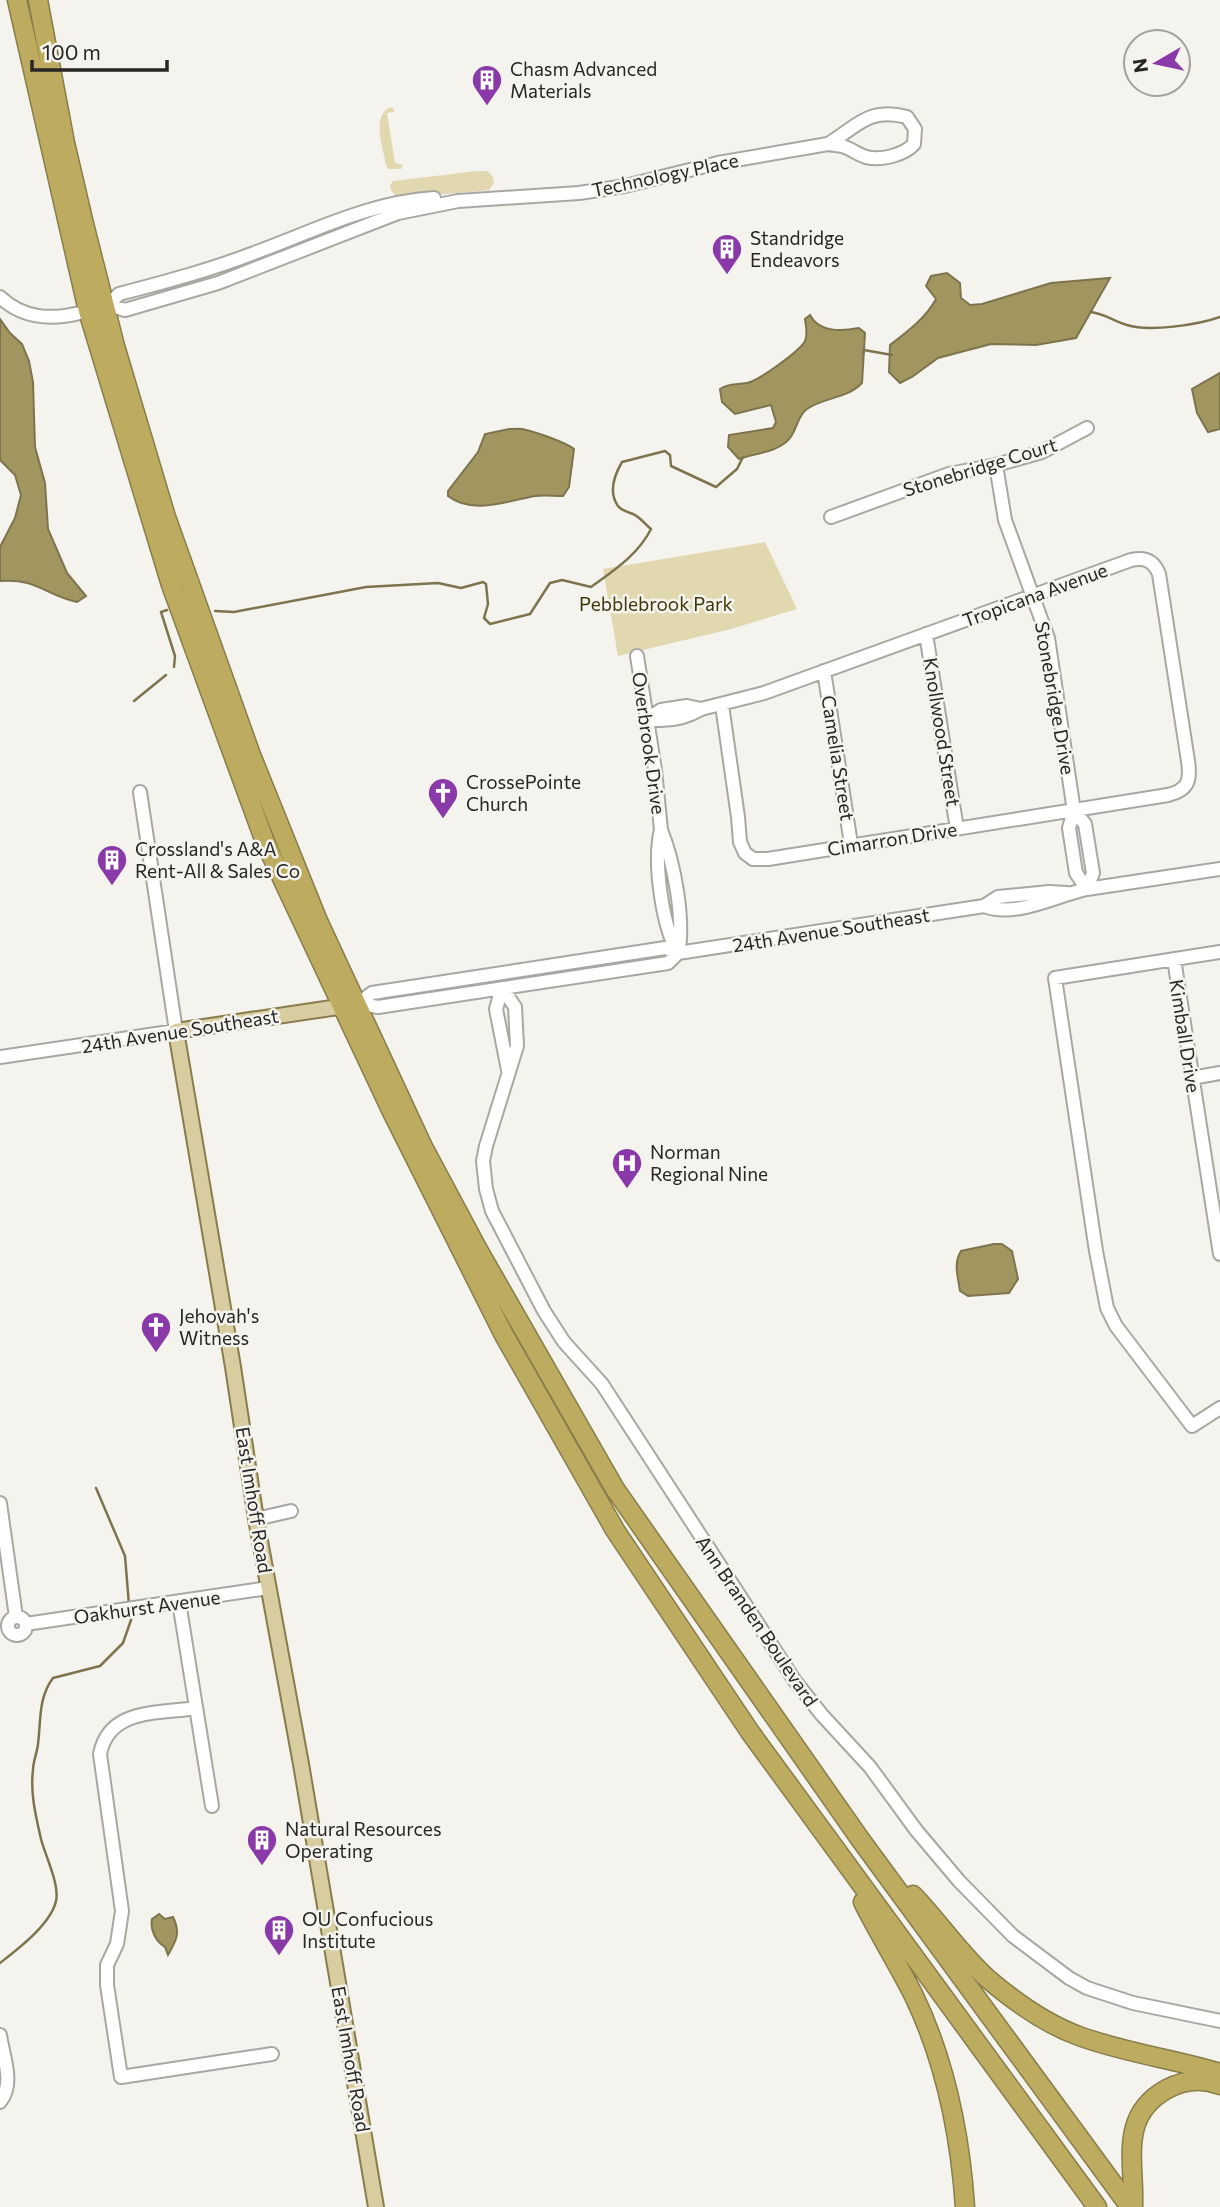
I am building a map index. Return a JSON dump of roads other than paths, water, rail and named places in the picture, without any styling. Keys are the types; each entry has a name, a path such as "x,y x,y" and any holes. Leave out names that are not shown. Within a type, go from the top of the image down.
{"highway":[{"path":"17,0 101,308 166,517 211,647 318,921 445,1219 504,1335 594,1495 730,1703 1097,2207"},
{"path":"38,0 68,159 101,308"},
{"path":"353,1005 435,1169 494,1278 615,1489 860,1839 1132,2207"},
{"path":"860,1839 932,1916 961,1952 988,1978 1030,2010 1052,2024 1094,2041 1220,2073"},
{"path":"841,1857 906,1980 935,2048 954,2114 965,2207"},
{"path":"1132,2207 1133,2136 1140,2112 1158,2094 1176,2084 1186,2081 1210,2081 1220,2085"}],"main road":[{"name":"24th Avenue Southeast","path":"176,1031 353,1005"},
{"name":"East Imhoff Road","path":"176,1031 256,1519 301,1764 376,2207"}],"street":[{"name":"Technology Place","path":"0,297 15,308 43,317 61,317 101,308 125,310 218,283 380,218 458,201 579,193 625,186 718,163 828,144 845,147 872,158 896,155 914,144 915,129 907,117 884,114 864,119 828,144"},
{"name":"Stonebridge Court","path":"831,517 949,474 1042,452 1087,428"},
{"name":"Stonebridge Drive","path":"996,464 1005,520 1048,638 1074,811 1086,824 1093,873 1087,889"},
{"name":"Tropicana Avenue","path":"647,719 661,721 689,716 701,709 722,705 824,671 1131,560 1144,559 1154,564 1159,574 1190,774 1187,786"},
{"name":"Knollwood Street","path":"926,634 957,829"},
{"name":"Overbrook Drive","path":"636,656 661,830 670,850 682,934 678,953"},
{"name":"Camelia Street","path":"824,671 851,845"},
{"name":"Cimarron Drive","path":"722,705 740,842 753,859 768,859 1074,811 1168,795 1187,786"},
{"name":"East Imhoff Road","path":"140,792 176,1031"},
{"name":"24th Avenue Southeast","path":"353,1005 372,993 665,948 678,953 984,906 998,897 1067,893 1220,869"},
{"path":"1220,952 1055,978 1107,1308 1116,1326 1192,1426 1220,1408"},
{"name":"24th Avenue Southeast","path":"353,1005 378,1007 668,963 678,953"},
{"name":"Kimball Drive","path":"1174,959 1220,1254"},
{"name":"Ann Branden Boulevard","path":"502,988 496,1009 508,1070"},
{"name":"Ann Branden Boulevard","path":"502,988 515,1007 518,1027 517,1046 483,1161 492,1211 544,1311 559,1334 602,1384 692,1526 806,1696 870,1767 916,1830 959,1881 1013,1936 1046,1962 1069,1979 1110,1995 1157,2010 1220,2021"},
{"name":"24th Avenue Southeast","path":"0,1057 176,1031"},
{"path":"1192,1078 1220,1073"},
{"path":"0,1503 13,1624"},
{"path":"256,1519 291,1511"},
{"name":"Oakhurst Avenue","path":"13,1624 268,1588"},
{"path":"180,1602 212,1805"},
{"path":"196,1708 128,1718 108,1732 102,1742 100,1754 122,1911 117,1944 107,1965 107,1985 121,2077 272,2053"},
{"path":"0,2035 8,2083 0,2102"}],"waterway":[{"path":"1091,312 1127,325 1148,328 1187,325 1220,317"},
{"path":"863,353 864,350 892,355"},
{"path":"215,611 234,612 366,587 438,583 461,588 483,582 486,584 488,604 484,618 490,624 530,614 550,583 562,580 591,587 624,562 646,538 651,529 636,515 621,509 613,495 614,483 622,462 665,451 670,455 671,466 716,487 737,469 743,457"},
{"path":"167,610 161,612 175,656 174,667"},
{"path":"134,701 166,675"},
{"path":"96,1488 125,1556 129,1605"},
{"path":"0,1963 41,1927 56,1901 56,1887 41,1839 32,1787 45,1694 53,1678 100,1666 123,1643 131,1620 130,1611"}],"place":[{"name":"Chasm Advanced Materials","path":"487,107"},
{"name":"Standridge Endeavors","path":"727,276"},
{"name":"CrossePointe Church","path":"443,820"},
{"name":"Crossland's A&A Rent-All & Sales Co","path":"112,887"},
{"name":"Norman Regional Nine","path":"627,1190"},
{"name":"Jehovah's Witness","path":"156,1354"},
{"name":"Natural Resources Operating","path":"262,1867"},
{"name":"OU Confucious Institute","path":"279,1957"}],"park label":[{"name":"Pebblebrook Park","path":"656,604"}]}
